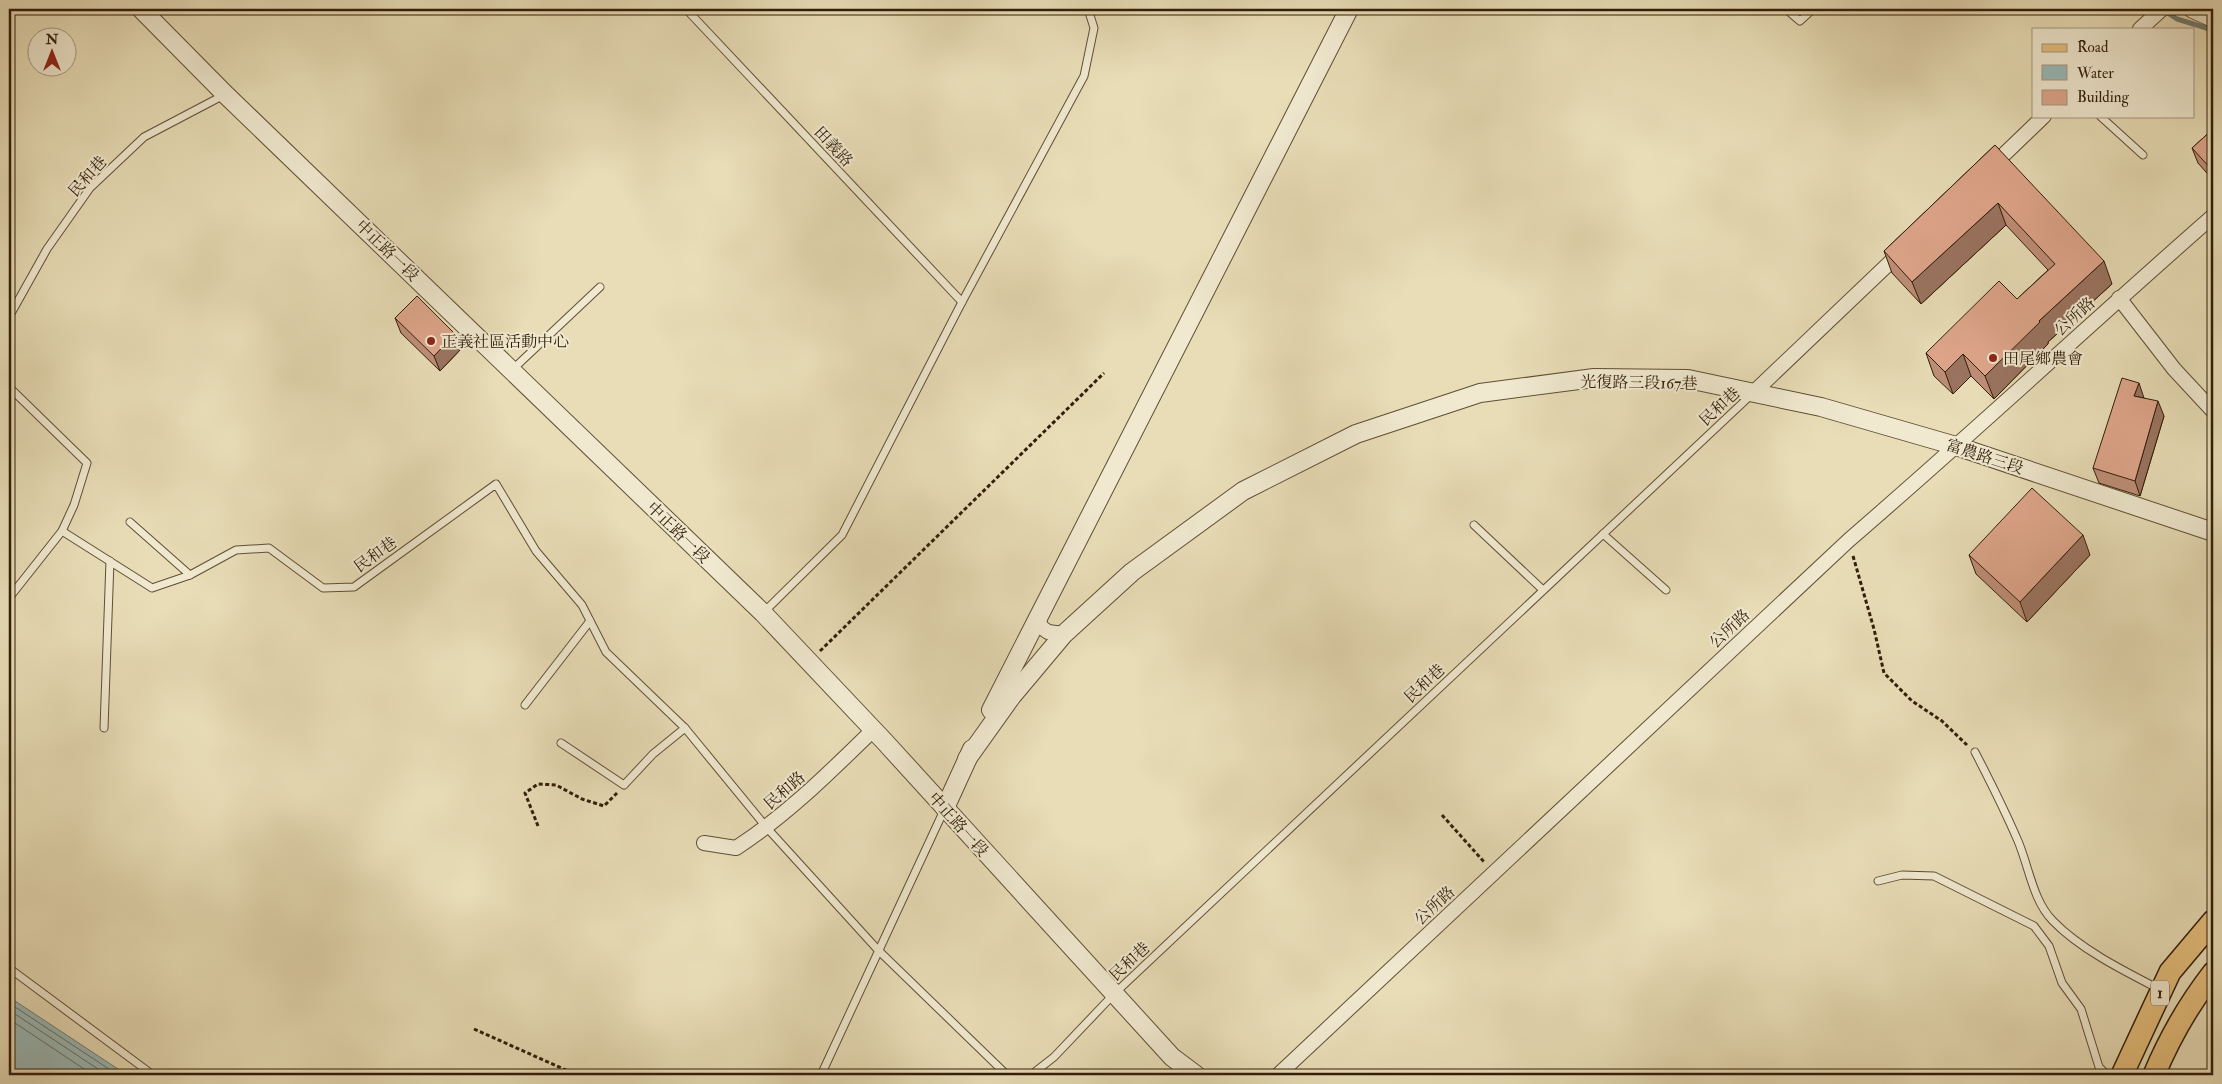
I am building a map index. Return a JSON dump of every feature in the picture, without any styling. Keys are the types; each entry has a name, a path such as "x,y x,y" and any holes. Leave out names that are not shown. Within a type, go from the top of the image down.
{"main road":[{"name":"1","path":"2122,1075 2170,972 2213,921"},
{"name":"1","path":"2154,1075 2197,994 2213,973"}],"street":[{"name":"中正路一段","path":"141,9 226,95 763,613 945,808 1172,1057 1196,1075"},
{"path":"945,808 967,759 1038,617 1172,359 1349,9"},
{"path":"2141,28 2162,9"},
{"path":"1980,177 2042,118"},
{"name":"公所路","path":"1278,1075 1849,540 2213,216"},
{"path":"1753,393 1909,244"},
{"path":"2119,298 2174,369 2212,406"},
{"name":"光復路三段167巷","path":"967,759 1012,696 1064,634 1132,572 1243,491 1356,434 1480,393 1594,378 1688,379 1753,393"},
{"name":"富農路三段","path":"1753,393 1821,407 1956,446 2213,532"},
{"path":"1038,617 1041,627 1048,632 1064,634"},
{"name":"民和路","path":"704,843 736,848 767,828 828,775 873,730"}],"lane":[{"name":"田義路","path":"686,9 962,302"},
{"path":"763,613 842,536 962,302 1084,76 1094,28 1088,9"},
{"path":"1786,9 1800,21 1813,9"},
{"name":"民和巷","path":"9,317 47,249 90,188 144,137 226,95"},
{"path":"2102,118 2142,156"},
{"path":"511,370 600,287"},
{"path":"9,387 87,463 74,505 62,531 9,598"},
{"name":"民和巷","path":"1030,1075 1054,1057 1114,994 1753,393"},
{"name":"民和巷","path":"62,531 152,588 190,575 236,550 269,548 323,588 354,587 496,484 536,551 582,604 606,652 685,728 767,828 878,950 1007,1075"},
{"path":"130,522 190,575"},
{"path":"1474,525 1543,590"},
{"path":"1603,534 1666,590"},
{"path":"104,728 110,562"},
{"path":"525,705 590,621"},
{"path":"561,743 624,785 653,754 685,728"},
{"path":"1974,752 1997,793 2019,843 2038,898 2052,920 2074,939 2097,954 2128,973 2162,990"},
{"path":"821,1075 945,808"},
{"path":"1878,881 1902,875 1934,876 2034,926 2049,946 2062,983 2081,1009 2087,1034 2099,1067 2108,1075"},
{"path":"9,968 153,1075"}],"path":[{"path":"809,662 1104,373"},
{"path":"1849,540 1874,629 1884,673 1912,701 1942,721 1974,752"},
{"path":"538,826 525,793 538,784 556,785 582,799 604,806 624,785"},
{"path":"1442,815 1494,872"},
{"path":"474,1029 577,1075"}],"water":[{"path":"9,997 127,1075 22,1075 9,1066"}],"building":[{"path":"2213,129 2213,167 2211,169 2192,148"},
{"path":"1995,145 2104,261 2039,321 1985,376 1963,354 1945,372 1926,353 1999,281 2017,299 2055,264 1998,203 1912,282 1884,251"},
{"path":"417,296 455,334 434,356 395,318"},
{"path":"2122,378 2139,383 2134,396 2158,401 2135,481 2093,468"},
{"path":"2032,488 2083,535 2020,602 1969,555"}],"waterway":[{"path":"2163,10 2177,19 2213,30"}],"place":[{"name":"正義社區活動中心","path":"431,341"},
{"name":"田尾鄉農會","path":"1993,358"}]}
